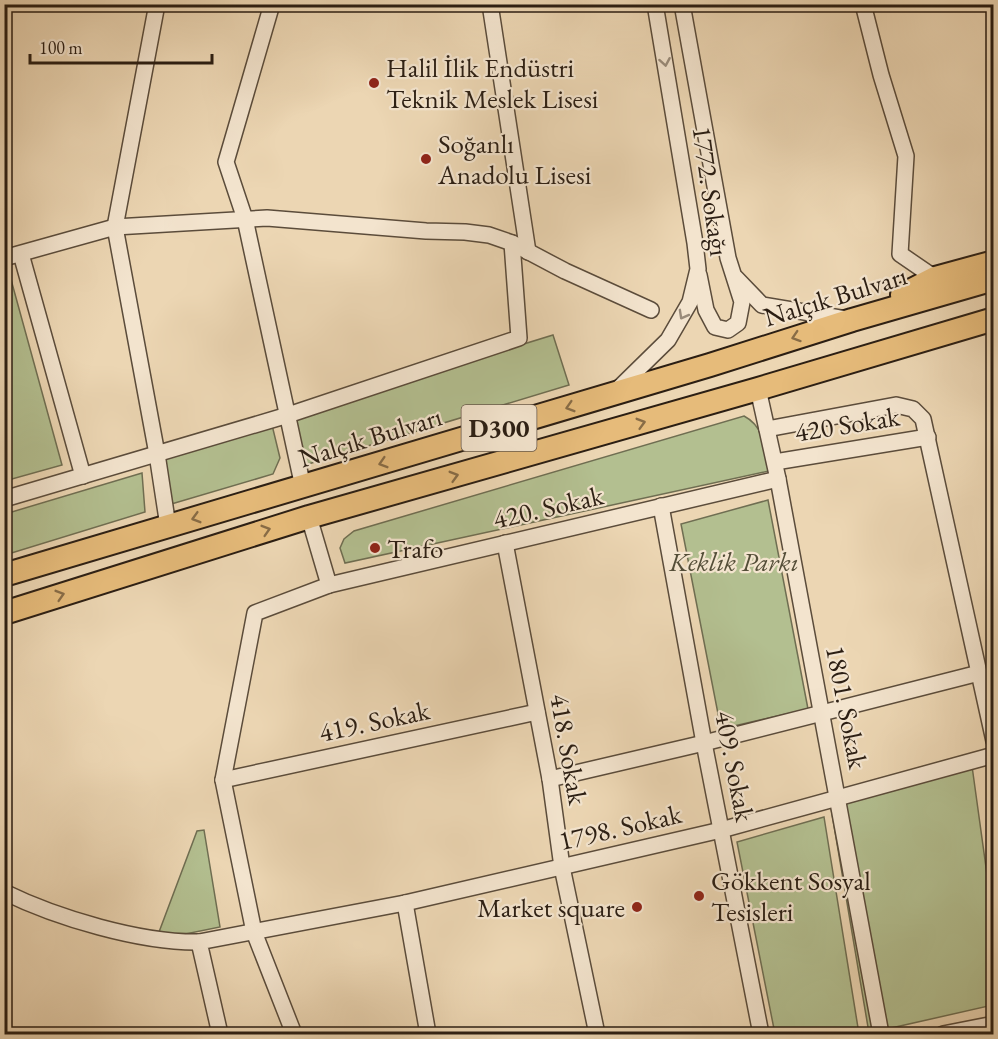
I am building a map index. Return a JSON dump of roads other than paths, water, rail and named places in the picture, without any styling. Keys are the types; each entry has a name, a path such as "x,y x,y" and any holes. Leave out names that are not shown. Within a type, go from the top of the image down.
{"highway":[{"path":"852,320 935,278 993,262"},
{"name":"Nalçık Bulvarı","path":"4,575 993,279"},
{"name":"D300","path":"4,613 309,517 758,389 993,319"}],"street":[{"path":"158,4 115,227 168,526"},
{"path":"272,4 226,162 244,219 303,487"},
{"path":"490,4 528,252"},
{"name":"1772. Sokağı","path":"614,394 668,340 690,302 698,268 655,4"},
{"name":"1772. Sokağı","path":"682,4 728,258 734,276 762,305 852,320"},
{"path":"863,4 881,75 906,156 900,254 935,278"},
{"path":"4,258 115,227 244,219 302,219 426,231 477,233 512,243 651,310"},
{"path":"4,499 288,415 519,339 512,243"},
{"path":"21,254 83,476"},
{"path":"698,268 706,310 715,327 728,330 738,323 742,302 734,276"},
{"name":"1801. Sokak","path":"758,389 775,462 880,1035"},
{"path":"767,429 902,405 919,413 926,425 993,741"},
{"name":"420 Sokak","path":"775,462 928,437"},
{"name":"420. Sokak","path":"223,780 255,613 329,585 778,479"},
{"name":"409. Sokak","path":"661,506 761,1035"},
{"path":"309,517 329,585"},
{"name":"418. Sokak","path":"505,543 550,779 562,867 597,1035"},
{"path":"550,779 704,743 979,673"},
{"name":"419. Sokak","path":"223,780 537,712"},
{"name":"1798. Sokak","path":"4,892 71,918 136,935 173,942 199,942 405,903 721,830 993,755"},
{"path":"223,780 254,932 294,1035"},
{"path":"405,903 428,1035"},
{"path":"199,942 220,1035"},
{"path":"943,1035 993,1024"}],"place":[{"name":"Halil İlik Endüstri Teknik Meslek Lisesi","path":"374,83"},
{"name":"Soğanlı Anadolu Lisesi","path":"426,159"},
{"name":"Trafo","path":"375,548"},
{"name":"Gökkent Sosyal Tesisleri","path":"699,896"},
{"name":"Market square","path":"637,907"}],"park label":[{"name":"Keklik Parkı","path":"734,561"}]}
